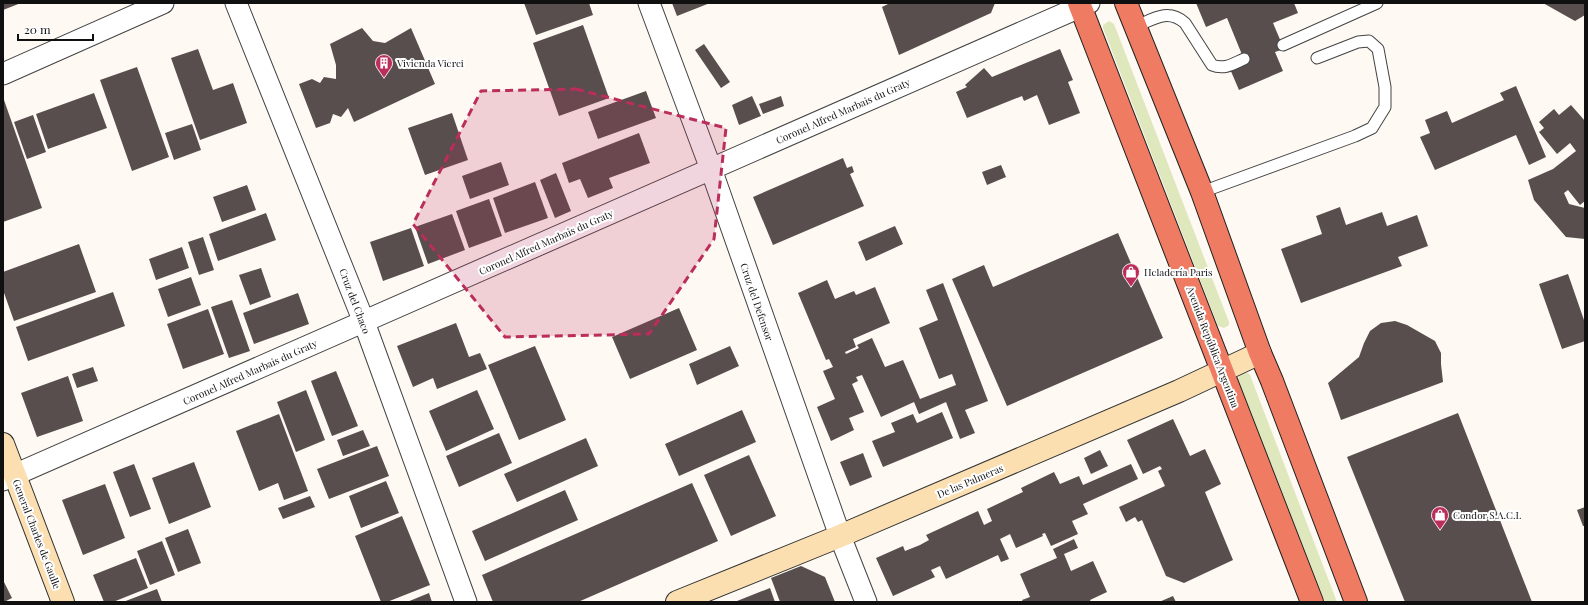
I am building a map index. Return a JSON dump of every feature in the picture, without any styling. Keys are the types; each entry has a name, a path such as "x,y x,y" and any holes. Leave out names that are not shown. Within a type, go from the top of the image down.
{"highway":[{"path":"1126,3 1202,192 1260,353 1356,602"},
{"name":"Avenida República Argentina","path":"1083,4 1312,602"}],"main road":[{"name":"De las Palmeras","path":"677,602 840,536 1223,371 1260,353"},
{"name":"General Charles de Gaulle","path":"3,444 9,478 63,602"}],"street":[{"path":"3,74 163,3"},
{"name":"Cruz del Chaco","path":"236,3 364,322 466,602"},
{"name":"Cruz del Defensor","path":"649,3 711,169 840,536 866,602"},
{"name":"Coronel Alfred Marbais du Graty","path":"9,478 1083,4"}],"lane":[{"path":"1283,45 1377,3"},
{"path":"1135,27 1170,14 1179,17 1185,22 1212,66 1225,68 1244,59"},
{"path":"1202,192 1355,136 1372,128 1384,107 1385,87 1378,49 1369,41 1358,42 1317,58"}],"highlighted area":[{"path":"576,89 726,128 714,239 649,334 505,337 413,224 481,91"}],"green space":[{"path":"1109,21 1114,24 1229,322 1229,325 1224,328 1218,326 1103,28 1103,25"},
{"path":"1242,373 1248,373 1250,375 1337,602 1325,602 1238,379"}],"building":[{"path":"3,3 21,3 3,10"},
{"path":"524,3 589,3 593,15 536,35"},
{"path":"672,3 710,3 677,16"},
{"path":"890,3 995,3 991,13 899,55 882,7"},
{"path":"1196,3 1294,3 1298,13 1273,23 1284,49 1275,52 1283,71 1239,90 1230,69 1245,62 1227,18 1206,27"},
{"path":"1543,3 1585,3 1585,15 1575,21"},
{"path":"583,25 609,98 559,116 533,43"},
{"name":"Vivienda Vierci","path":"362,28 373,41 385,43 411,28 435,84 354,122 348,108 341,117 333,114 330,123 316,128 299,84 312,79 320,83 324,77 336,79 336,65 330,44"},
{"path":"704,44 730,82 721,88 695,50"},
{"path":"198,49 213,90 233,83 247,123 200,140 171,58"},
{"path":"1060,49 1073,80 1068,82 1080,113 1049,125 1037,95 1024,101 1022,96 967,118 956,92 967,87 965,85 984,68 992,77"},
{"path":"137,67 169,157 132,171 100,80"},
{"path":"1516,86 1546,157 1529,165 1516,135 1435,170 1420,137 1430,133 1425,120 1447,111 1452,123 1504,100 1500,93"},
{"path":"646,91 656,118 598,139 588,112"},
{"path":"94,93 107,128 48,149 36,114"},
{"path":"752,96 761,116 739,125 732,105"},
{"path":"781,96 784,106 763,114 759,104"},
{"path":"4,100 42,208 3,222 3,101"},
{"path":"1571,105 1585,121 1585,201 1580,205 1568,190 1564,193 1569,204 1585,208 1585,239 1566,237 1534,200 1528,180 1553,169 1576,151 1570,143 1557,154 1539,132 1544,128 1539,122 1554,109 1559,115"},
{"path":"452,113 468,160 425,175 408,128"},
{"path":"33,115 46,152 27,159 14,122"},
{"path":"192,124 201,150 174,160 165,133"},
{"path":"639,133 650,163 609,178 613,188 588,198 580,179 569,183 562,163"},
{"path":"843,158 847,168 852,166 854,172 850,174 864,206 773,245 753,197"},
{"path":"501,162 509,185 470,199 462,176"},
{"path":"1001,165 1006,177 987,185 982,172"},
{"path":"556,173 571,211 555,218 540,180"},
{"path":"535,182 548,218 505,233 493,198"},
{"path":"247,185 256,210 222,222 213,197"},
{"path":"489,199 502,236 469,248 456,211"},
{"path":"1340,207 1346,225 1382,212 1387,226 1417,215 1428,246 1398,257 1402,266 1301,303 1281,249 1322,234 1316,216"},
{"path":"266,213 276,240 218,261 209,234"},
{"path":"452,214 465,250 428,264 415,227"},
{"path":"895,226 903,244 866,261 858,242"},
{"path":"411,228 424,266 383,281 370,242"},
{"path":"1118,233 1163,338 1007,406 952,279 984,265 993,287"},
{"path":"203,237 214,270 199,275 188,242"},
{"path":"79,244 96,292 14,321 3,290 3,272"},
{"path":"182,247 189,268 156,280 149,259"},
{"path":"261,268 271,297 250,305 239,275"},
{"path":"1568,274 1585,323 1585,341 1562,349 1539,284"},
{"path":"191,277 201,305 168,317 158,289"},
{"path":"827,280 835,299 854,291 856,295 875,287 890,323 853,339 856,347 845,352 846,354 859,348 857,345 872,338 885,367 903,360 920,399 956,385 952,374 939,379 919,328 938,320 926,290 943,283 988,401 965,410 975,433 960,439 946,402 919,414 914,402 881,417 862,375 856,377 858,381 852,384 864,412 849,418 854,430 831,441 817,407 835,399 823,371 833,367 829,359 826,360 798,293"},
{"path":"113,292 125,326 28,361 16,327"},
{"path":"298,293 309,324 254,344 243,313"},
{"path":"232,300 250,351 229,358 211,307"},
{"path":"679,308 697,350 630,379 612,337"},
{"path":"208,309 224,354 183,369 167,324"},
{"path":"1395,321 1407,325 1435,341 1441,353 1443,382 1341,420 1328,383 1359,357 1370,331 1381,323"},
{"path":"456,323 469,357 480,353 487,369 437,389 433,378 413,387 397,346"},
{"path":"535,346 566,420 519,440 488,365"},
{"path":"730,346 739,366 697,385 689,364"},
{"path":"93,367 98,381 77,388 72,374"},
{"path":"336,371 358,426 332,436 311,381"},
{"path":"68,376 83,421 37,437 21,393"},
{"path":"306,390 325,440 296,452 277,402"},
{"path":"477,390 494,429 446,451 429,411"},
{"path":"742,410 756,442 679,476 665,444"},
{"path":"942,412 953,438 883,467 872,441 895,432 891,423 913,414 917,423"},
{"name":"Condor S.A.C.I.","path":"1458,413 1532,602 1405,602 1347,457"},
{"path":"279,414 308,491 284,500 278,483 259,491 236,431"},
{"path":"1173,419 1190,456 1205,449 1221,484 1205,492 1233,560 1184,583 1166,576 1142,520 1138,522 1135,517 1126,522 1119,507 1165,486 1158,471 1162,469 1160,466 1143,474 1127,440"},
{"path":"363,430 370,446 343,456 337,440"},
{"path":"499,433 512,463 459,487 446,456"},
{"path":"586,438 598,466 517,502 504,474"},
{"path":"377,446 389,476 329,499 317,469"},
{"path":"1100,450 1108,466 1091,474 1084,458"},
{"path":"863,453 872,477 850,486 840,462"},
{"path":"749,455 776,516 731,536 704,475"},
{"path":"194,462 211,507 169,524 152,478"},
{"path":"134,464 151,509 130,517 113,472"},
{"path":"1131,464 1138,479 1083,504 1088,514 1072,521 1078,534 1051,546 1045,533 1042,534 1043,536 1016,548 1010,534 1000,539 1009,559 1001,562 998,555 946,579 940,566 931,570 935,577 893,596 876,558 903,546 905,551 920,545 929,540 926,535 978,511 984,525 992,521 987,509 1023,492 1021,488 1054,472 1060,484 1079,476 1083,485"},
{"path":"386,481 399,513 361,528 349,496"},
{"path":"692,483 718,541 578,602 493,602 482,575"},
{"path":"105,484 125,538 83,555 62,500"},
{"path":"565,490 578,520 485,561 472,531"},
{"path":"310,496 315,507 283,519 278,508"},
{"path":"1585,507 1585,526 1583,526 1577,510"},
{"path":"402,516 430,585 387,602 381,602 355,536"},
{"path":"188,529 201,563 178,572 165,538"},
{"path":"1074,539 1078,548 1064,554 1071,571 1093,561 1107,592 1090,600 1091,602 1023,602 1022,600 1030,597 1020,574 1057,558 1053,549"},
{"path":"162,541 175,575 150,585 137,551"},
{"path":"136,558 148,588 113,602 104,602 93,575"},
{"path":"801,566 825,577 835,602 780,602 771,578"},
{"path":"3,580 12,598 4,602 3,602"},
{"path":"770,588 775,602 737,601"},
{"path":"157,589 162,602 123,602"},
{"path":"429,593 432,602 407,602"},
{"path":"1173,596 1176,602 1159,602"}],"place":[{"name":"Vivienda Vierci","path":"384,78"},
{"name":"Heladería Paris","path":"1131,287"},
{"name":"Condor S.A.C.I.","path":"1440,530"}]}
